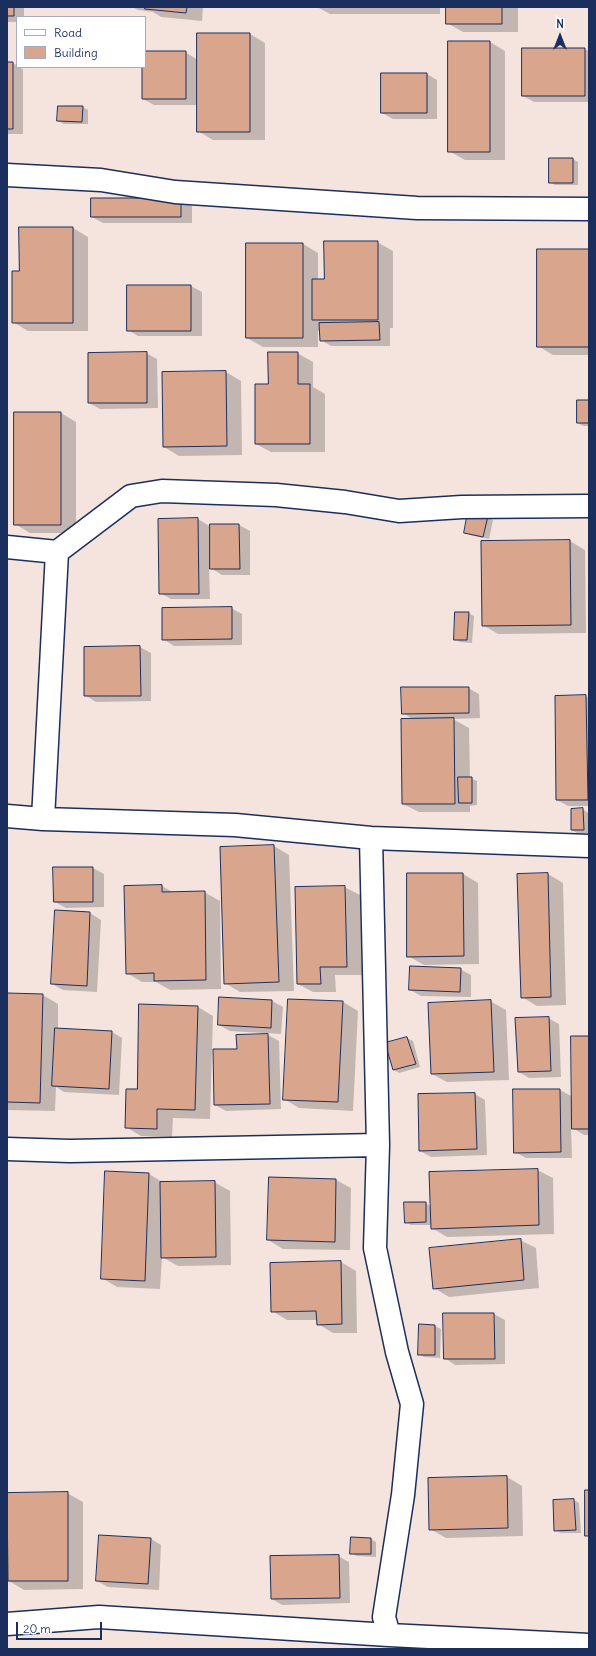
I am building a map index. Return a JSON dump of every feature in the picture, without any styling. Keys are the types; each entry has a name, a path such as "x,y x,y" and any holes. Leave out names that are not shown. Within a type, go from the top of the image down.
{"street":[{"path":"7,175 101,180 175,192 417,208 589,209"},
{"path":"7,547 57,552 131,496 162,491 276,495 345,502 399,511 462,506 589,506"},
{"path":"43,819 57,552"},
{"path":"7,816 43,819 235,825 371,838 589,846"},
{"path":"371,838 378,1145 375,1248 397,1352 412,1404 403,1495 384,1617 389,1635"},
{"path":"7,1149 70,1151 378,1145"},
{"path":"7,1624 99,1617 580,1646"}],"building":[{"path":"7,7 14,7 14,16 7,16"},
{"path":"145,7 187,7 186,13 145,9"},
{"path":"446,7 502,7 502,24 446,24"},
{"path":"197,33 250,33 250,132 197,132"},
{"path":"448,41 490,41 490,152 448,152"},
{"path":"522,48 585,48 585,96 522,96"},
{"path":"146,51 186,51 186,99 142,99 142,68 146,68"},
{"path":"7,62 13,62 13,129 7,129"},
{"path":"381,73 427,73 427,113 381,113"},
{"path":"58,106 83,106 82,122 57,121"},
{"path":"549,158 573,158 573,183 549,183"},
{"path":"91,198 181,198 181,217 91,217"},
{"path":"19,227 73,227 73,323 12,323 12,271 19,271"},
{"path":"324,241 378,241 378,320 312,320 312,279 324,279"},
{"path":"246,243 303,243 303,338 246,338"},
{"path":"537,249 589,249 589,347 537,347"},
{"path":"127,285 191,285 191,331 127,331"},
{"path":"379,322 380,340 320,341 319,323"},
{"path":"147,352 147,403 88,403 88,353"},
{"path":"268,352 298,352 298,384 310,384 310,444 255,444 255,384 268,384"},
{"path":"226,371 227,446 163,447 162,372"},
{"path":"577,400 589,400 589,423 577,423"},
{"path":"14,412 61,412 61,525 14,525"},
{"path":"468,512 488,516 483,537 464,533"},
{"path":"198,518 199,594 159,594 158,519"},
{"path":"210,524 239,524 240,569 210,569"},
{"path":"570,540 571,625 482,626 481,541"},
{"path":"232,607 232,639 162,640 162,608"},
{"path":"455,612 469,612 467,640 454,640"},
{"path":"140,646 141,696 84,696 84,647"},
{"path":"401,687 469,687 469,713 402,714"},
{"path":"586,695 588,800 556,800 555,696"},
{"path":"454,718 455,804 402,804 401,719"},
{"path":"458,777 472,777 472,803 459,803"},
{"path":"583,808 584,830 571,830 571,809"},
{"path":"274,845 279,982 224,984 220,847"},
{"path":"53,867 93,867 93,902 54,902"},
{"path":"407,873 463,873 464,956 407,957"},
{"path":"548,873 551,997 521,998 517,874"},
{"path":"162,885 162,892 205,891 206,980 154,981 154,973 126,974 124,886"},
{"path":"345,886 347,967 320,967 321,984 297,984 295,887"},
{"path":"55,910 90,912 87,986 51,984"},
{"path":"410,966 461,968 460,992 409,990"},
{"path":"7,993 43,994 40,1103 7,1102"},
{"path":"219,997 272,1000 271,1028 218,1025"},
{"path":"288,999 343,1001 338,1102 283,1100"},
{"path":"491,1000 494,1072 431,1074 428,1003"},
{"path":"139,1004 198,1006 195,1110 157,1109 157,1129 125,1128 126,1089 137,1089"},
{"path":"549,1017 551,1071 518,1072 515,1018"},
{"path":"55,1028 112,1031 109,1089 52,1086"},
{"path":"268,1034 270,1104 214,1105 213,1049 237,1049 236,1035"},
{"path":"571,1036 589,1036 589,1129 572,1129"},
{"path":"407,1037 416,1064 393,1070 385,1043"},
{"path":"513,1089 560,1089 561,1152 514,1153"},
{"path":"475,1093 477,1149 419,1151 418,1094"},
{"path":"538,1169 539,1225 431,1229 429,1172"},
{"path":"105,1171 149,1173 145,1281 101,1279"},
{"path":"269,1177 336,1179 335,1242 267,1240"},
{"path":"215,1181 216,1257 161,1258 160,1182"},
{"path":"404,1202 426,1202 426,1222 405,1223"},
{"path":"521,1239 524,1280 433,1289 429,1248"},
{"path":"341,1261 342,1324 317,1325 316,1311 271,1312 270,1263"},
{"path":"443,1313 494,1313 495,1359 444,1359"},
{"path":"419,1324 435,1325 435,1355 418,1355"},
{"path":"507,1476 508,1528 429,1530 428,1478"},
{"path":"585,1490 589,1490 589,1536 585,1536"},
{"path":"68,1492 68,1581 8,1581 7,1493"},
{"path":"574,1499 576,1530 554,1531 553,1500"},
{"path":"99,1535 151,1538 148,1584 96,1581"},
{"path":"351,1537 371,1538 371,1554 350,1554"},
{"path":"339,1555 340,1598 271,1599 270,1556"}]}
